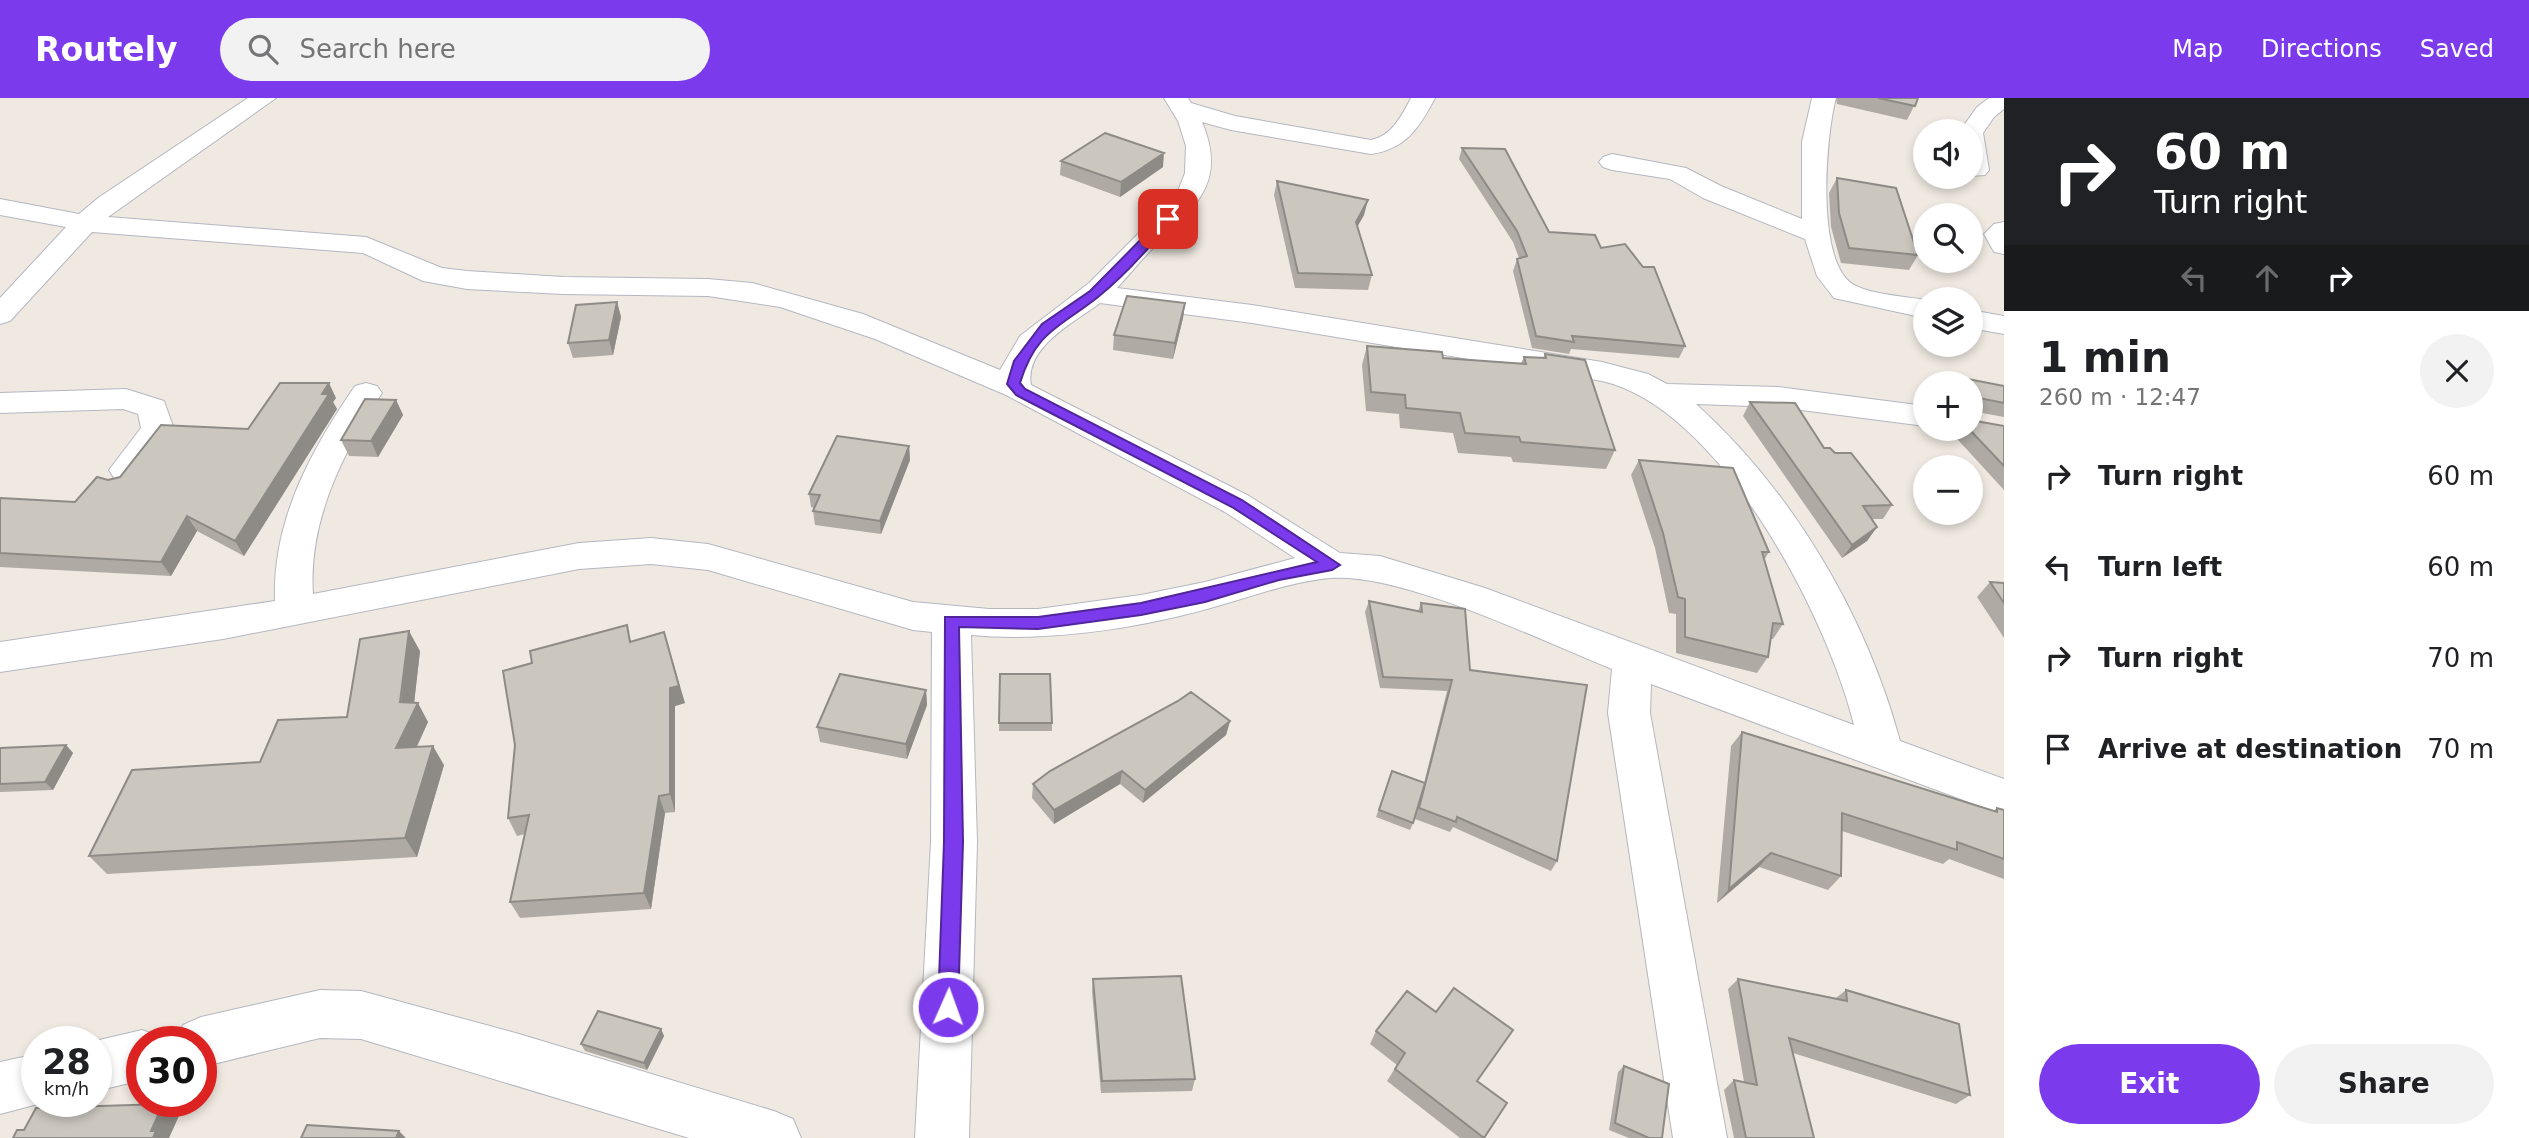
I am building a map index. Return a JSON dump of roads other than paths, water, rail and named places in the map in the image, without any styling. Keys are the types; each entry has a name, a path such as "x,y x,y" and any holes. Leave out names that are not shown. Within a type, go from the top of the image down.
{"street":[{"path":"0,315 85,223 125,191 264,98"},
{"path":"1180,103 1231,123 1371,147 1385,145 1402,134 1423,98"},
{"path":"1824,98 1817,116 1812,199 1816,234 1824,264 1842,292 1913,307"},
{"path":"1980,119 1985,112 2004,98"},
{"path":"1016,388 1015,373 1032,342 1046,326 1094,294 1189,196 1198,165 1197,136 1180,103"},
{"path":"1612,162 1677,173 1712,192 1816,234"},
{"path":"0,207 85,223 366,245 382,249 413,267 445,277 553,285 703,287 752,292 835,314 1016,388 1237,504 1332,565"},
{"path":"2004,230 1998,234 2004,246"},
{"path":"1094,294 1226,308 1603,374 1640,383 1661,393 1712,436 1735,462 1782,527 1828,607 1854,661 1870,703 1882,753"},
{"path":"1983,321 2004,325"},
{"path":"295,611 291,580 301,526 334,444 366,393"},
{"path":"1661,393 1778,397 1913,414"},
{"path":"0,403 126,399 153,408 158,429 118,481"},
{"path":"0,657 223,625 565,558 651,551 708,557 913,616 951,621 1038,623 1141,609 1205,596 1279,575 1332,565 1380,569 1446,590 2004,797"},
{"path":"942,1138 954,842 951,621"},
{"path":"1632,661 1629,713 1700,1138"},
{"path":"217,1038 320,1014 360,1015 519,1059 774,1138"},
{"path":"0,1088 21,1083"}]}
